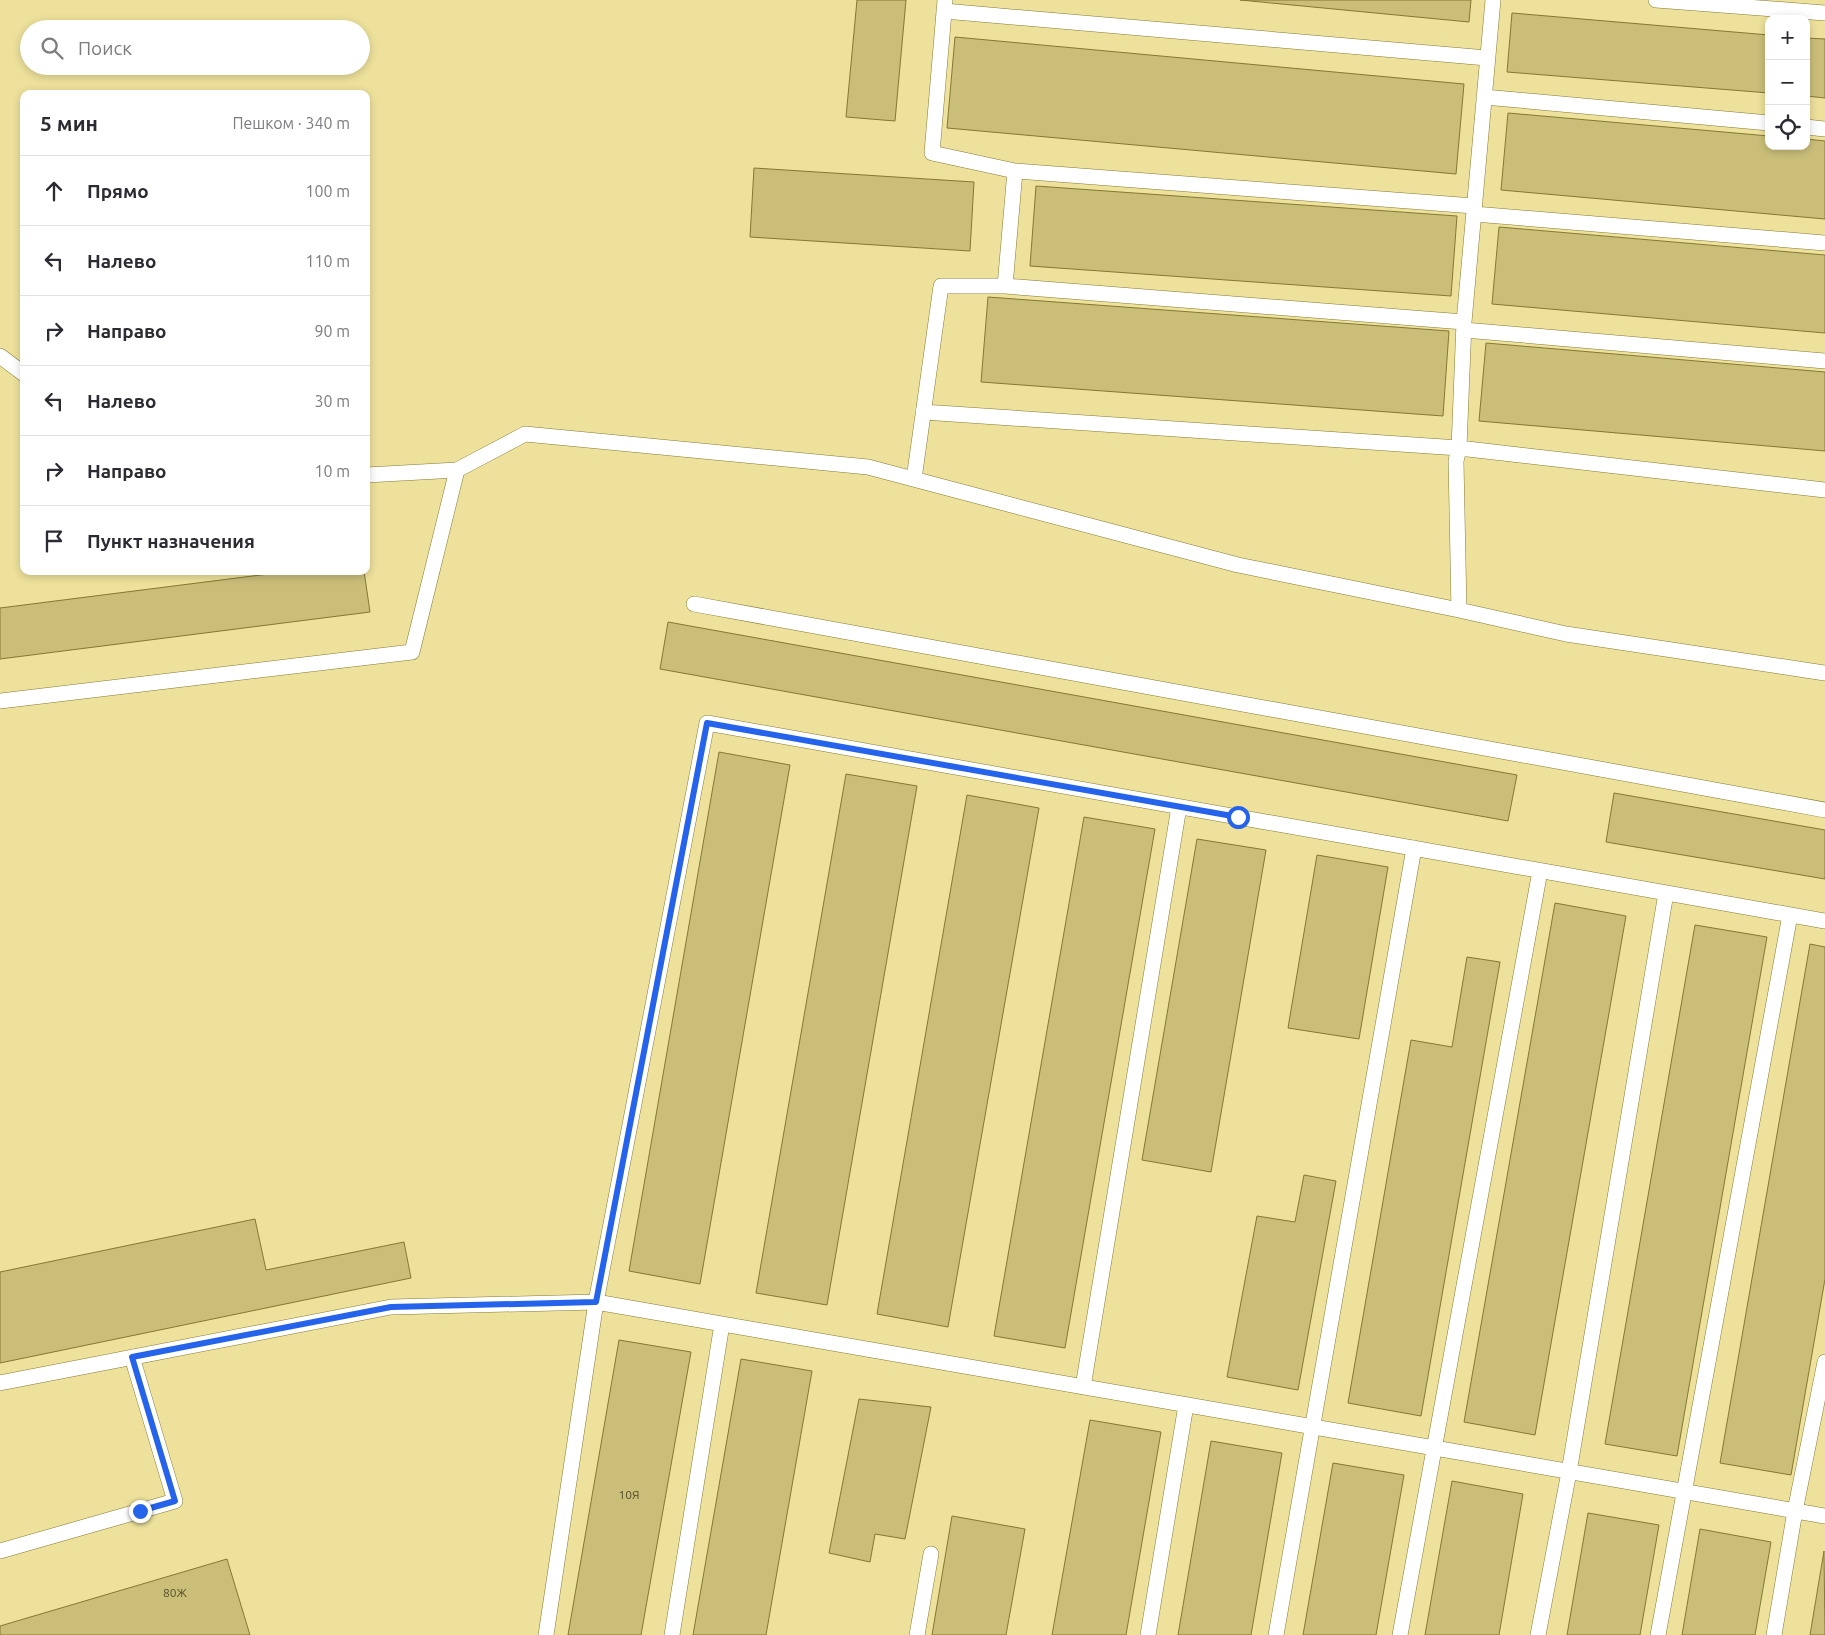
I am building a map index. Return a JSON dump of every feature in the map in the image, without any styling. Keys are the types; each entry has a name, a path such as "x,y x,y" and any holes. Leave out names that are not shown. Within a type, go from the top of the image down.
{"lane":[{"path":"1459,610 1456,462 1459,448 1464,326 1493,0"},
{"path":"1656,0 1825,14"},
{"path":"1487,58 944,6 932,153 1014,171 1474,210 1825,243"},
{"path":"1484,97 1765,124"},
{"path":"1810,127 1825,129"},
{"path":"1005,286 1014,171"},
{"path":"914,479 941,286 1005,286 1464,326 1825,361"},
{"path":"0,356 20,371"},
{"path":"923,412 1459,448 1825,490"},
{"path":"370,475 457,470 525,434 868,467 1238,565 1566,634 1825,673"},
{"path":"0,701 412,652 457,470"},
{"path":"694,604 1825,810"},
{"path":"546,1635 596,1302 707,723 1825,921"},
{"path":"1083,1387 1179,807"},
{"path":"1276,1635 1414,848"},
{"path":"1400,1635 1540,871"},
{"path":"1538,1635 1569,1472 1666,893"},
{"path":"1658,1635 1790,915"},
{"path":"0,1383 391,1307 596,1302 1825,1516"},
{"path":"672,1635 722,1324"},
{"path":"0,1552 175,1501 132,1357"},
{"path":"1774,1635 1825,1362"},
{"path":"1148,1635 1186,1405"},
{"path":"917,1635 931,1554"}],"building":[{"path":"857,0 906,0 895,121 846,117"},
{"path":"1240,0 1471,0 1469,22"},
{"path":"1512,13 1765,35 1765,93 1507,72"},
{"path":"955,37 1464,84 1456,174 947,128"},
{"path":"1810,38 1825,39 1825,98 1810,96"},
{"path":"1508,113 1765,136 1765,150 1810,150 1810,139 1825,141 1825,219 1501,190"},
{"path":"754,168 974,182 970,251 750,237"},
{"path":"1036,186 1457,216 1451,296 1030,266"},
{"path":"1499,227 1825,255 1825,333 1492,304"},
{"path":"988,297 1449,331 1443,416 981,382"},
{"path":"1486,343 1825,372 1825,451 1479,421"},
{"path":"260,575 365,575 370,612 0,659 0,608"},
{"path":"668,622 1517,775 1508,821 660,669"},
{"path":"719,752 790,765 700,1284 629,1271"},
{"path":"846,774 917,786 827,1305 756,1293"},
{"path":"1614,793 1825,830 1825,879 1606,842"},
{"path":"967,795 1039,808 948,1327 877,1314"},
{"path":"1084,817 1155,829 1065,1348 994,1336"},
{"path":"1197,839 1266,850 1211,1172 1142,1160"},
{"path":"1317,855 1388,867 1359,1039 1288,1028"},
{"path":"1555,903 1626,916 1535,1435 1464,1422"},
{"path":"1695,925 1767,937 1677,1456 1605,1444"},
{"path":"1810,944 1825,947 1825,1279 1791,1475 1720,1463"},
{"path":"1467,957 1500,962 1421,1416 1348,1403 1411,1040 1452,1047"},
{"path":"1304,1175 1336,1181 1298,1390 1227,1377 1257,1216 1295,1222"},
{"path":"255,1219 266,1270 404,1242 411,1278 0,1363 0,1272"},
{"path":"619,1340 691,1352 641,1635 568,1635"},
{"path":"741,1359 812,1371 766,1635 693,1635"},
{"path":"859,1399 931,1407 905,1539 875,1534 870,1562 829,1553"},
{"path":"1090,1420 1161,1432 1126,1635 1052,1635"},
{"path":"1211,1441 1282,1453 1251,1635 1178,1635"},
{"path":"1333,1463 1404,1475 1376,1635 1303,1635"},
{"path":"1452,1481 1523,1494 1499,1635 1425,1635"},
{"path":"1588,1513 1659,1525 1640,1635 1567,1635"},
{"path":"952,1516 1025,1529 1006,1635 932,1635"},
{"path":"1700,1529 1771,1542 1755,1635 1682,1635"},
{"path":"1824,1551 1825,1635 1810,1635"},
{"path":"227,1559 250,1635 0,1635 0,1626"}],"route":[{"path":"140,1511 175,1501 132,1357 391,1307 596,1302 707,723 1238,817"}]}
